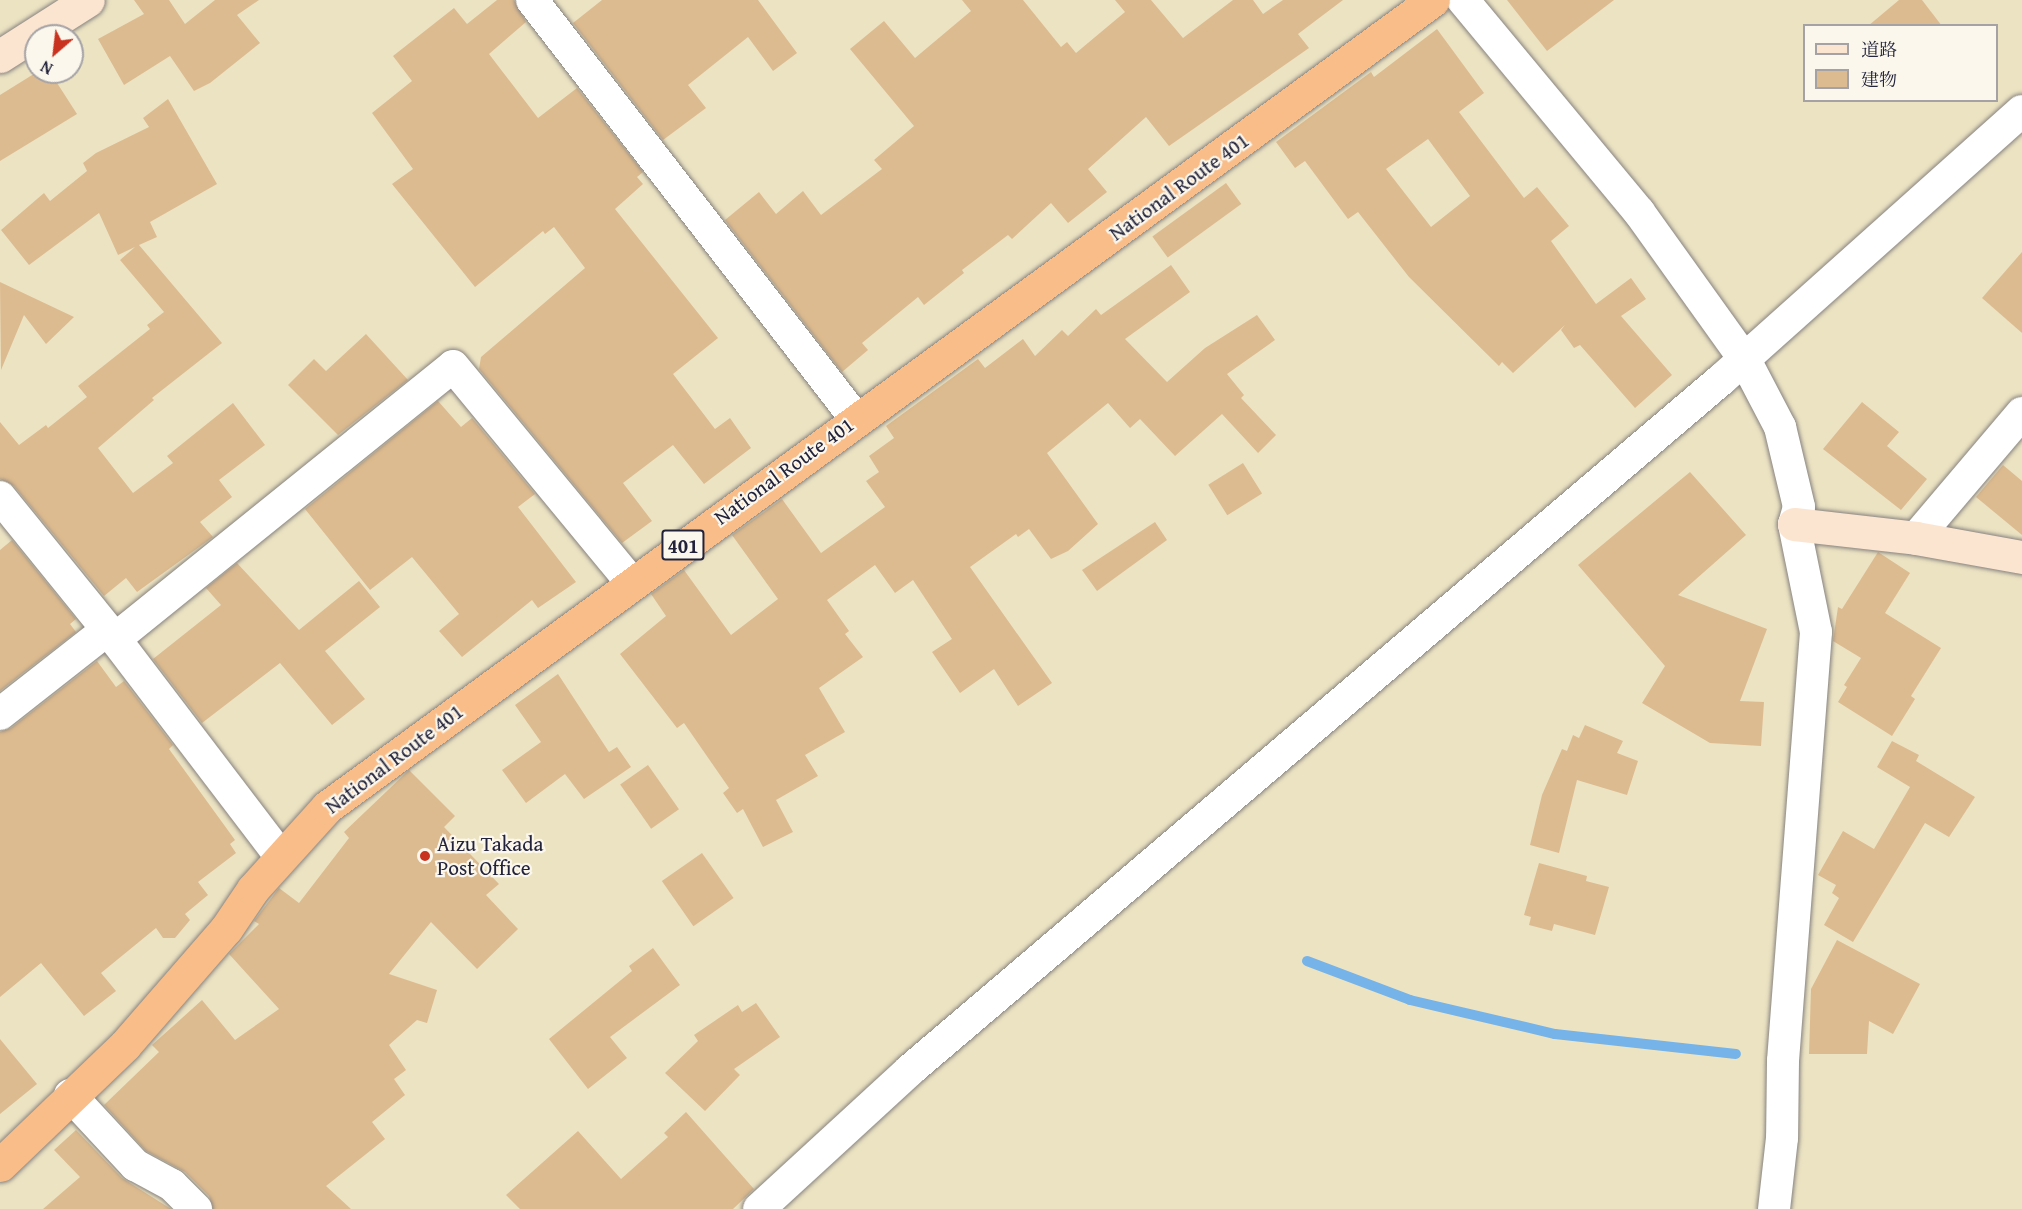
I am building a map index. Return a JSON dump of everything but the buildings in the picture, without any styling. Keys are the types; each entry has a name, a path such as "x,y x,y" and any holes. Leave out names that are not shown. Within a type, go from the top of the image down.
{"highway":[{"name":"National Route 401","path":"0,1166 70,1095 125,1044 226,929 281,857 327,807 365,776 1434,0"}],"street":[{"path":"0,56 88,0"},
{"path":"532,0 856,419"},
{"path":"1463,0 1639,212 1745,360 1780,427 1799,507 1794,524 1816,632 1783,1060 1782,1138 1773,1209"},
{"path":"759,1209 902,1077 1745,360 2022,111"},
{"path":"0,714 111,634 453,366 632,583"},
{"path":"1916,538 2022,413"},
{"path":"0,497 111,634 281,857"},
{"path":"1794,524 1916,538 2022,557"},
{"path":"70,1095 135,1165 172,1185 195,1209"}],"waterway":[{"path":"1307,961 1410,1000 1555,1034 1736,1054"}],"place":[{"name":"Aizu Takada Post Office","path":"425,856"}]}
